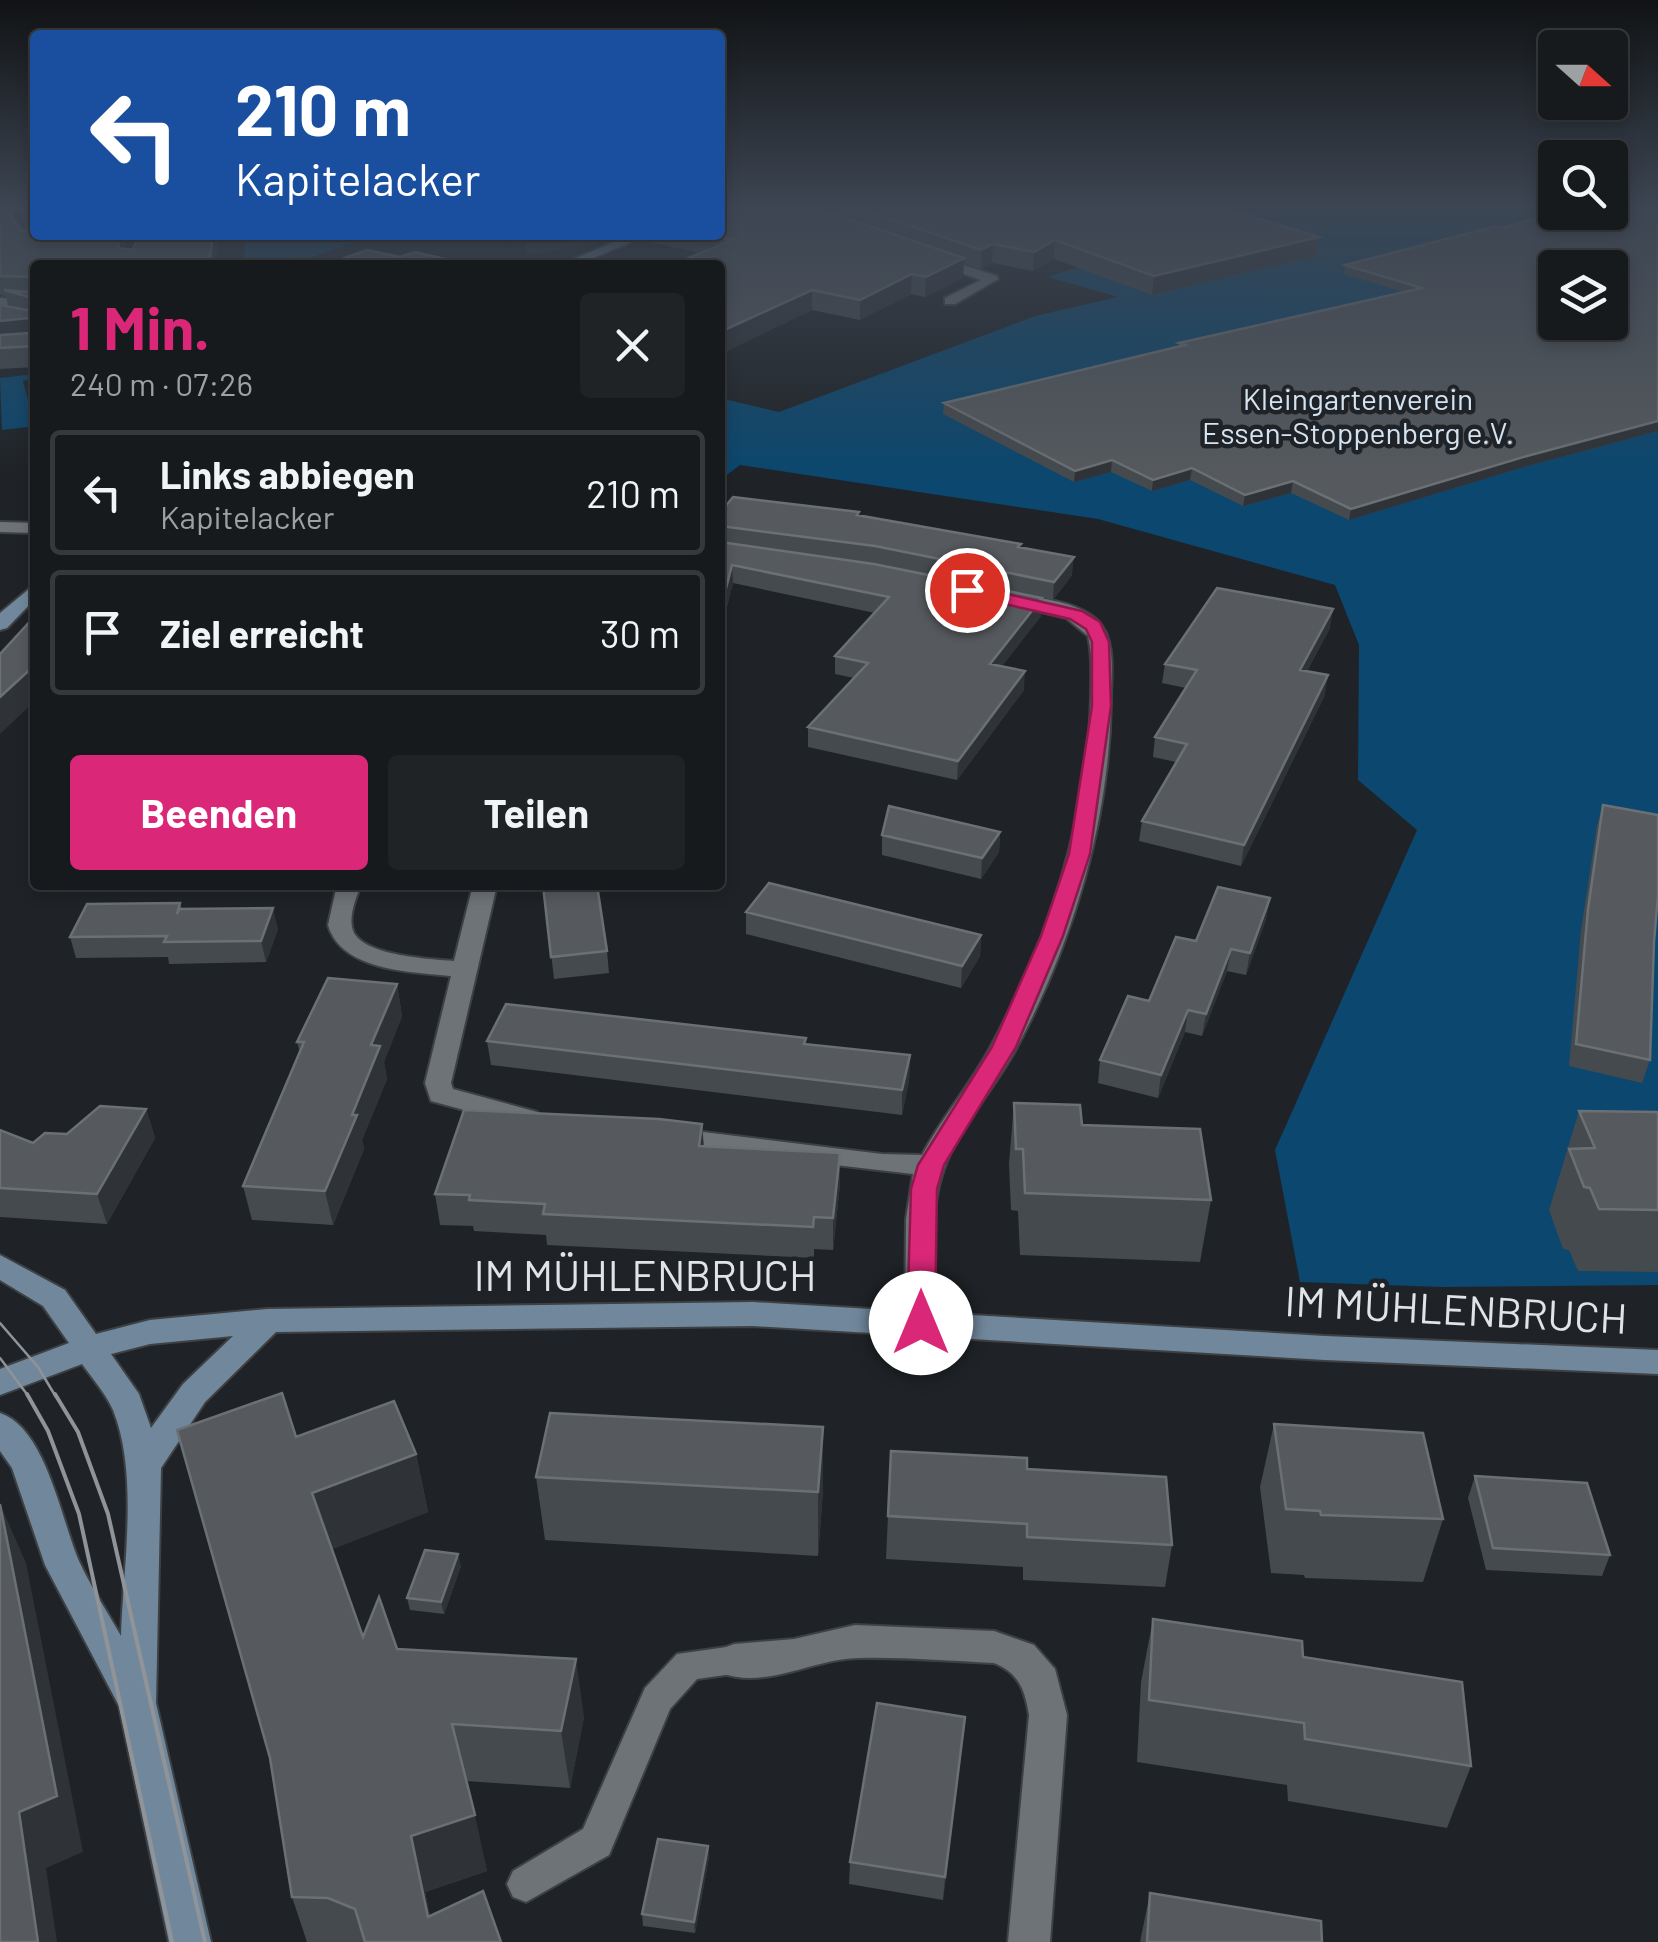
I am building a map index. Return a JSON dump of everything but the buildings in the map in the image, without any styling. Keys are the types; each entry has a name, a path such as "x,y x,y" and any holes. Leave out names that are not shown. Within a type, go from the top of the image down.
{"main road":[{"path":"0,624 30,594"},
{"path":"0,1266 54,1298 126,1404 144,1464 136,1703 190,1942"},
{"name":"IM MÜHLENBRUCH","path":"0,1382 90,1348 150,1332 268,1322 753,1314 1306,1347 1658,1362"},
{"path":"144,1464 194,1392 268,1322"},
{"path":"0,1426 27,1462 62,1564 136,1703"}],"street":[{"path":"950,302 960,297"},
{"path":"0,302 30,304"},
{"path":"0,528 30,528"},
{"path":"921,1323 924,1189 931,1165 1004,1047 1052,936 1080,854 1102,706 1100,642 1094,626 1076,615 982,593"},
{"path":"348,890 340,926 349,943 378,956 463,970"},
{"path":"484,890 438,1082 440,1094 552,1122"},
{"path":"649,1134 882,1164 931,1165"},
{"path":"734,1660 794,1656 855,1641 994,1647 1021,1657 1042,1681 1048,1714 1028,1942"}],"lane":[{"path":"0,316 24,319"},
{"path":"526,1884 596,1842 657,1699 689,1665 734,1660"}],"green space":[{"name":"Kleingartenverein Essen-Stoppenberg e.V.","path":"1117,297 1538,297 1538,340 1628,340 1628,297 1658,297 1658,1285 1443,1287 1300,1282 1275,1150 1417,830 1358,780 1359,645 1335,585 1098,519 740,465 725,476 725,399 779,412 1035,316"},
{"path":"30,375 30,379 23,381 30,427 2,430 0,378"}],"tram line":[{"path":"0,1323 38,1367 56,1397"},
{"path":"0,1358 28,1395"},
{"path":"55,1394 78,1432 108,1514 205,1942"},
{"path":"28,1395 48,1431 79,1514 172,1942"}],"route":[{"path":"921,1323 924,1189 931,1165 1004,1047 1052,936 1080,854 1102,706 1100,642 1094,626 1076,615 967,590"}]}
